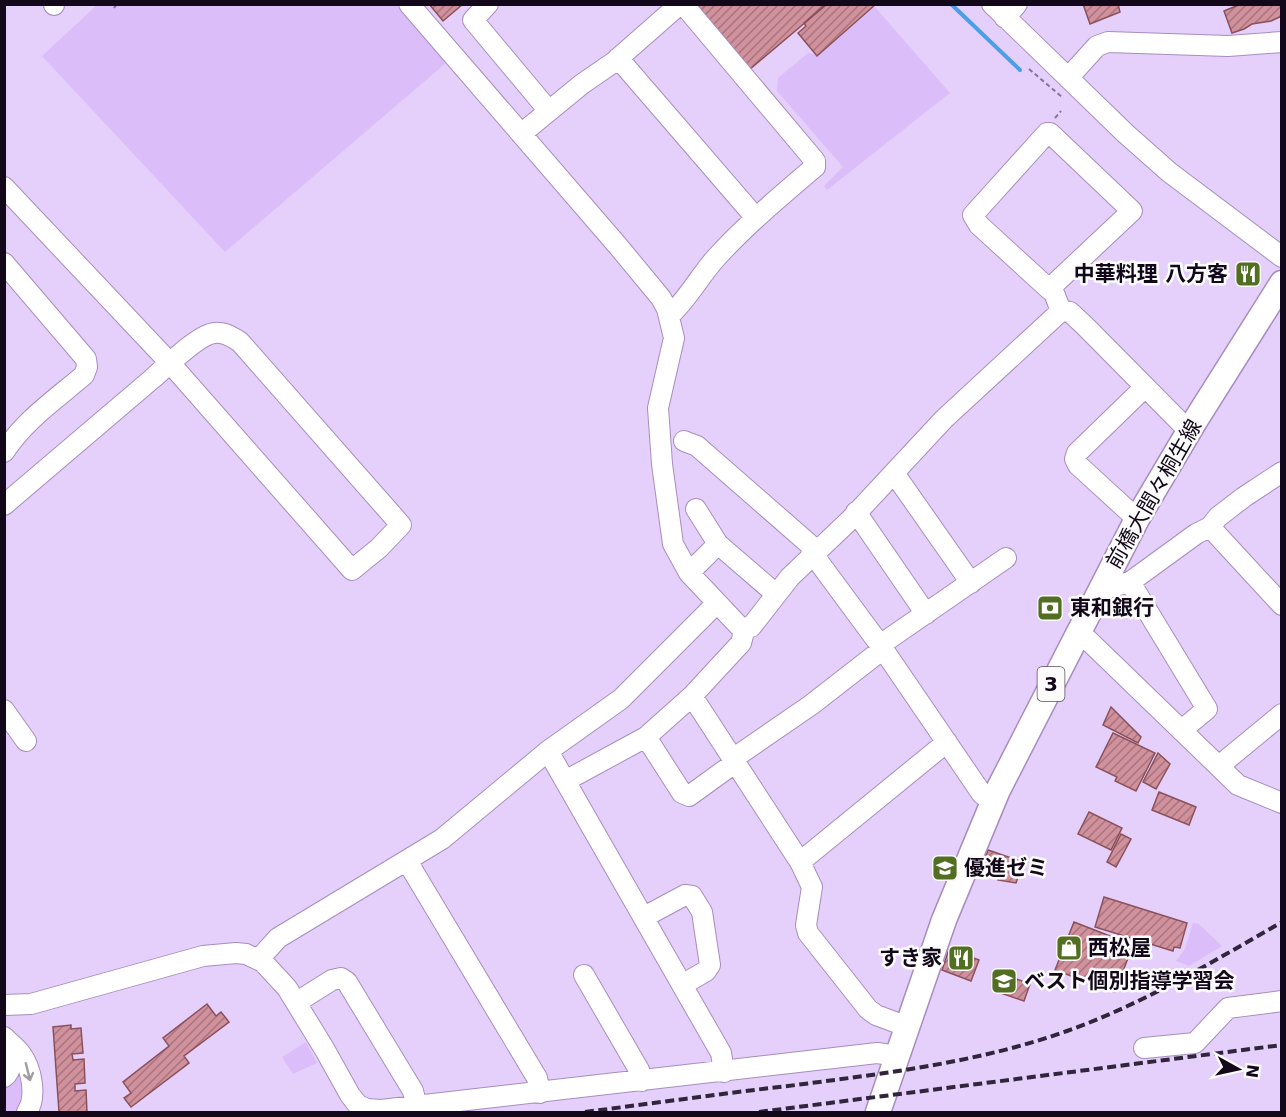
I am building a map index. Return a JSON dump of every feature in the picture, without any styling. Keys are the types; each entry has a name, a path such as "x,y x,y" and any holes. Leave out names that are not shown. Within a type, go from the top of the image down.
{"main road":[{"name":"前橋大間々桐生線","path":"878,1113 948,912 993,801 1137,519 1281,283"}],"street":[{"path":"409,4 662,298 673,328 672,349 658,408 671,532 680,559 689,573 739,626 751,627 776,594 818,548 856,512 944,419 1061,311 1070,312 1189,431"},
{"path":"488,4 473,20 549,111"},
{"path":"521,135 682,4 815,161 810,171 730,242 706,269 685,301 669,316"},
{"path":"1005,9 1068,78 1168,172 1281,257"},
{"path":"1068,78 1097,46 1108,42 1228,46 1281,42"},
{"path":"618,58 756,218"},
{"path":"1049,289 1132,211 1050,133 1047,133 973,215 979,225 1049,289 1054,293 1061,311"},
{"path":"4,187 170,363 352,570 379,548 401,525 240,342 231,336 211,333 170,363 4,505"},
{"path":"4,262 86,359 87,367 84,375 39,412 12,440 4,452"},
{"path":"1137,519 1078,465 1075,459 1077,453 1145,387"},
{"path":"684,441 697,446 818,548 818,561 882,647 982,794 993,801"},
{"path":"894,472 971,583"},
{"path":"1103,584 1112,587 1131,582 1196,534 1210,527 1244,497 1281,472"},
{"path":"696,509 718,544 776,594"},
{"path":"856,512 926,614"},
{"path":"1210,527 1281,605"},
{"path":"689,573 718,544"},
{"path":"646,737 682,793 690,796 811,705 882,647 1006,558"},
{"path":"1131,582 1207,709 1183,729"},
{"path":"259,959 278,938 442,839 548,751 635,688 716,604"},
{"path":"565,781 646,737 692,696 741,643 745,628"},
{"path":"1077,634 1088,640 1183,729 1238,785 1279,799"},
{"path":"692,696 800,862 812,887 806,925 808,933 868,1009 876,1015 908,1027"},
{"path":"4,710 26,741"},
{"path":"1219,766 1281,714"},
{"path":"800,862 947,742"},
{"path":"548,751 723,1057 724,1072"},
{"path":"407,861 537,1078 540,1093"},
{"path":"644,917 685,895 692,896 702,912 710,965 706,971 682,985"},
{"path":"4,1028 7,1005 31,1004 203,956 236,953 259,959 277,976 297,1002 350,1095 358,1105 367,1109 417,1107 877,1053 897,1056"},
{"path":"584,975 639,1070 642,1081"},
{"path":"297,1002 332,980 341,978 347,982 412,1091 417,1107"},
{"path":"1144,1048 1196,1043 1228,1008 1281,1001"},
{"path":"4,1037 20,1052 28,1066 32,1102 27,1113"},
{"path":"4,1052 10,1061 10,1068 4,1077"}],"path":[{"path":"114,8 117,4"}],"shaded area":[{"path":"395,4 446,63 225,252 42,56 97,5"},
{"path":"874,6 950,93 827,190 824,186 843,167 777,91 778,78 808,53 817,55"},
{"path":"1193,923 1199,924 1222,946 1189,966 1176,961 1185,949"},
{"path":"306,1042 317,1063 293,1074 282,1057"},
{"path":"19,1064 27,1101 21,1110 5,1112 5,1085"}],"building":[{"path":"429,4 463,4 443,21"},
{"path":"696,4 825,4 826,5 749,70"},
{"path":"826,4 876,4 817,56 798,33 806,26 804,23"},
{"path":"1083,4 1118,4 1120,12 1090,24"},
{"path":"1241,4 1282,4 1282,16 1271,21 1252,24 1232,33 1224,11"},
{"path":"1111,707 1141,737 1138,743 1103,725"},
{"path":"1113,733 1155,753 1136,791 1115,781 1117,777 1096,767"},
{"path":"1158,753 1170,764 1156,789 1143,782"},
{"path":"1159,792 1196,807 1189,825 1152,810"},
{"path":"1089,812 1122,828 1111,850 1078,834"},
{"path":"1121,834 1131,839 1116,867 1107,862"},
{"path":"988,850 1023,862 1016,883 998,880 999,877 981,870"},
{"path":"1104,897 1187,923 1180,948 1174,947 1173,951 1095,927"},
{"path":"1074,922 1133,945 1115,992 1055,970"},
{"path":"949,949 979,960 971,981 942,970"},
{"path":"1001,973 1030,984 1024,1001 995,991"},
{"path":"207,1004 216,1016 221,1012 229,1022 184,1056 189,1063 131,1107 124,1098 131,1093 123,1082 169,1046 163,1038"},
{"path":"71,1025 71,1029 81,1028 83,1053 72,1054 73,1060 84,1059 85,1083 75,1084 75,1091 86,1090 87,1112 59,1112 53,1027"}],"waterway":[{"path":"951,4 1020,70"}],"railway":[{"path":"585,1112 899,1071 1001,1051 1067,1031 1123,1008 1177,981 1282,922"},
{"path":"759,1112 1282,1045"}],"place":[{"name":"中華料理 八方客","path":"1248,274"},
{"name":"東和銀行","path":"1050,608"},
{"name":"優進ゼミ","path":"945,868"},
{"name":"西松屋","path":"1069,948"},
{"name":"すき家","path":"961,958"},
{"name":"ベスト個別指導学習会","path":"1004,981"}]}
